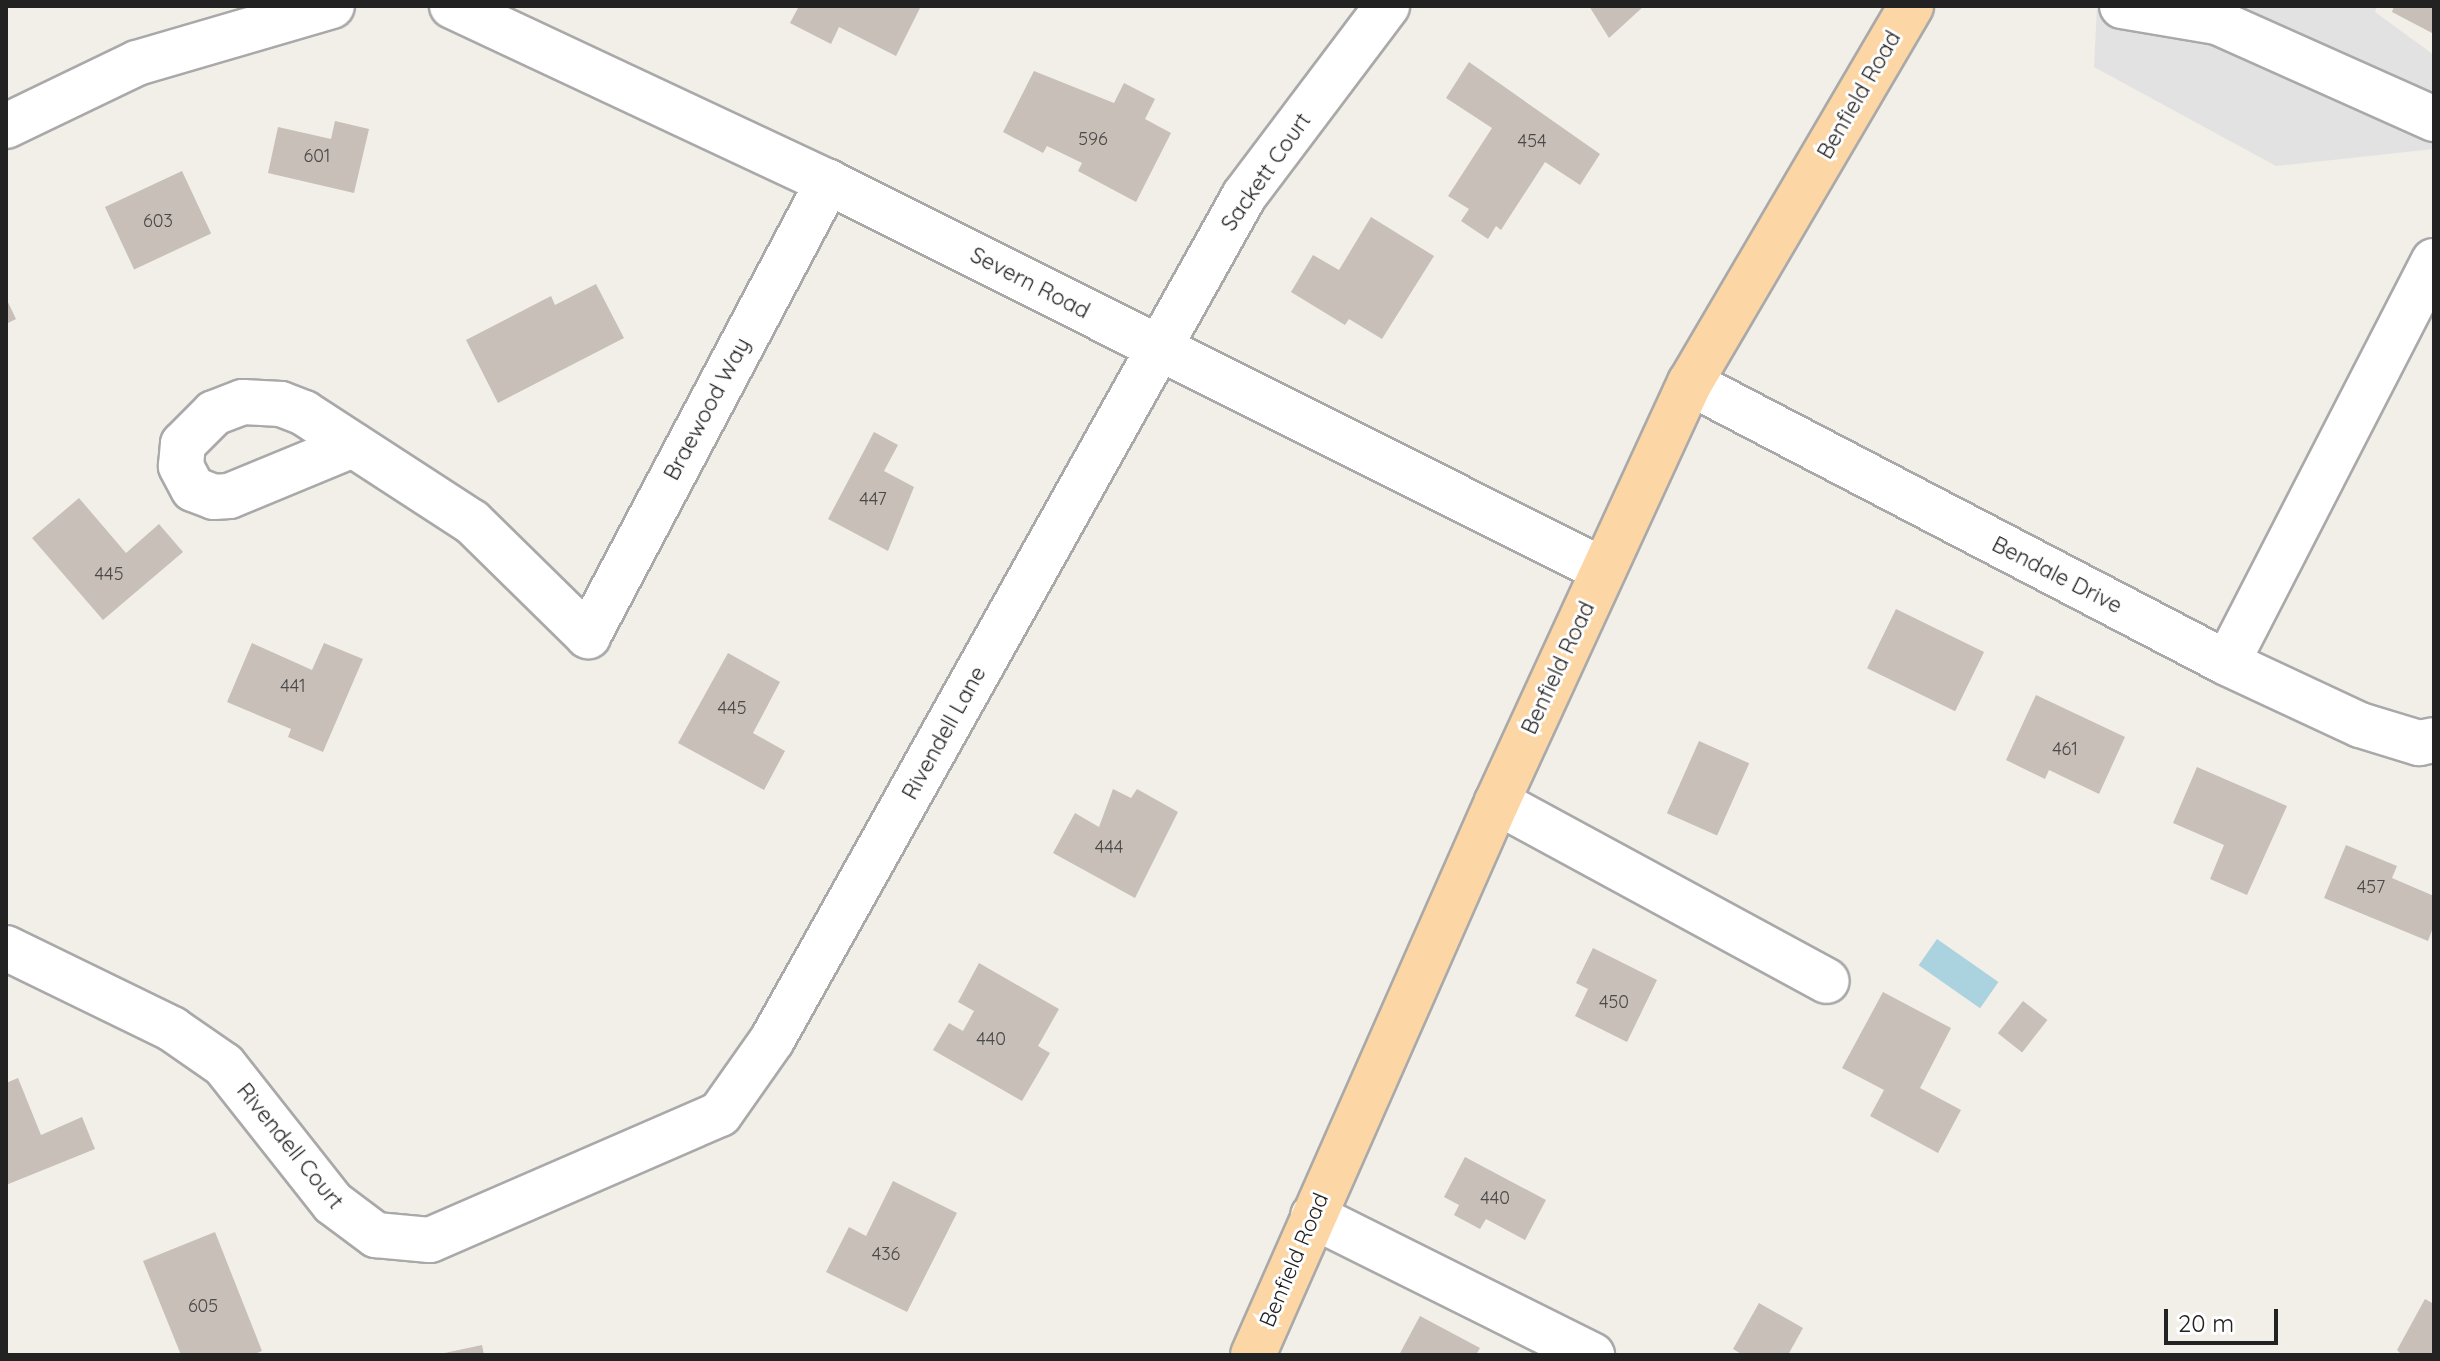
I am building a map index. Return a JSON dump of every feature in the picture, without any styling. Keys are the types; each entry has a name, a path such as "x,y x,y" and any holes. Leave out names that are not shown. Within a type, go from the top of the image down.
{"main road":[{"name":"Benfield Road","path":"1253,1355 1497,802 1690,383 1911,6"}],"street":[{"path":"6,126 137,63 332,6"},
{"name":"Severn Road","path":"452,6 828,182 1603,570"},
{"name":"Sackett Court","path":"1160,348 1244,196 1387,6"},
{"path":"2122,6 2217,22 2434,119"},
{"name":"Braewood Way","path":"353,445 472,522 588,636 828,182"},
{"path":"2227,663 2434,261"},
{"name":"Rivendell Lane","path":"720,1114 772,1040 1160,348"},
{"name":"Bendale Drive","path":"1690,383 2227,663 2360,725 2419,743 2434,740"},
{"path":"1497,802 1826,981"},
{"name":"Rivendell Court","path":"6,948 172,1029 224,1065 333,1203 376,1235 430,1240 720,1114"},
{"path":"1313,1216 1592,1355"}],"shaded area":[{"path":"2097,6 2377,6 2375,12 2434,55 2434,149 2276,166 2094,67"}],"water":[{"path":"1937,939 1998,982 1980,1008 1919,965"}],"building":[{"path":"799,6 921,6 896,56 839,27 831,44 790,23"},
{"path":"1589,6 1644,6 1609,38"},
{"path":"2394,6 2434,6 2434,34 2392,12"},
{"path":"1469,62 1600,154 1580,185 1545,162 1501,230 1496,226 1488,239 1461,221 1469,209 1448,196 1492,128 1446,98"},
{"path":"1034,71 1114,103 1124,83 1155,99 1145,119 1171,133 1136,202 1078,171 1082,163 1047,146 1043,153 1003,132"},
{"path":"335,121 369,129 354,193 268,173 278,127 331,139"},
{"path":"182,171 211,234 134,269 105,207"},
{"path":"1371,217 1434,256 1382,339 1349,319 1345,325 1291,292 1313,255 1339,270"},
{"path":"596,284 624,338 498,403 466,340 551,296 555,305"},
{"path":"6,298 16,319 6,324"},
{"path":"874,432 898,445 884,471 914,487 888,551 828,519"},
{"path":"79,498 126,553 159,524 183,552 103,620 32,538"},
{"path":"1896,609 1984,652 1955,711 1867,668"},
{"path":"252,643 312,670 324,643 363,659 323,752 288,737 291,729 227,702"},
{"path":"728,653 780,682 753,733 785,751 764,790 678,743"},
{"path":"2036,695 2125,737 2099,794 2049,770 2045,779 2006,760"},
{"path":"1699,741 1749,763 1717,836 1667,813"},
{"path":"2197,767 2287,806 2247,895 2210,879 2224,845 2173,823"},
{"path":"1113,789 1131,798 1137,789 1178,812 1135,898 1053,853 1075,813 1099,827"},
{"path":"2346,845 2397,866 2392,878 2434,896 2434,925 2428,941 2324,898"},
{"path":"1593,948 1657,980 1627,1042 1575,1016 1588,989 1576,983"},
{"path":"979,963 1059,1009 1038,1046 1050,1053 1022,1101 933,1050 949,1023 963,1031 974,1011 958,1002"},
{"path":"1883,992 1951,1028 1920,1088 1961,1110 1938,1153 1870,1116 1884,1090 1842,1068"},
{"path":"2023,1001 2047,1020 2022,1052 1998,1033"},
{"path":"18,1078 41,1135 82,1117 95,1149 6,1185 6,1083"},
{"path":"1465,1157 1546,1200 1525,1240 1486,1219 1480,1229 1454,1215 1459,1205 1444,1197"},
{"path":"893,1181 957,1213 907,1312 826,1272 849,1227 866,1236"},
{"path":"215,1232 262,1351 252,1355 181,1355 143,1261"},
{"path":"2425,1299 2434,1304 2434,1355 2402,1355 2397,1350"},
{"path":"1759,1303 1803,1328 1788,1355 1743,1355 1733,1349"},
{"path":"1420,1316 1480,1348 1476,1355 1399,1355"},
{"path":"482,1345 484,1355 440,1355 440,1354"}]}
